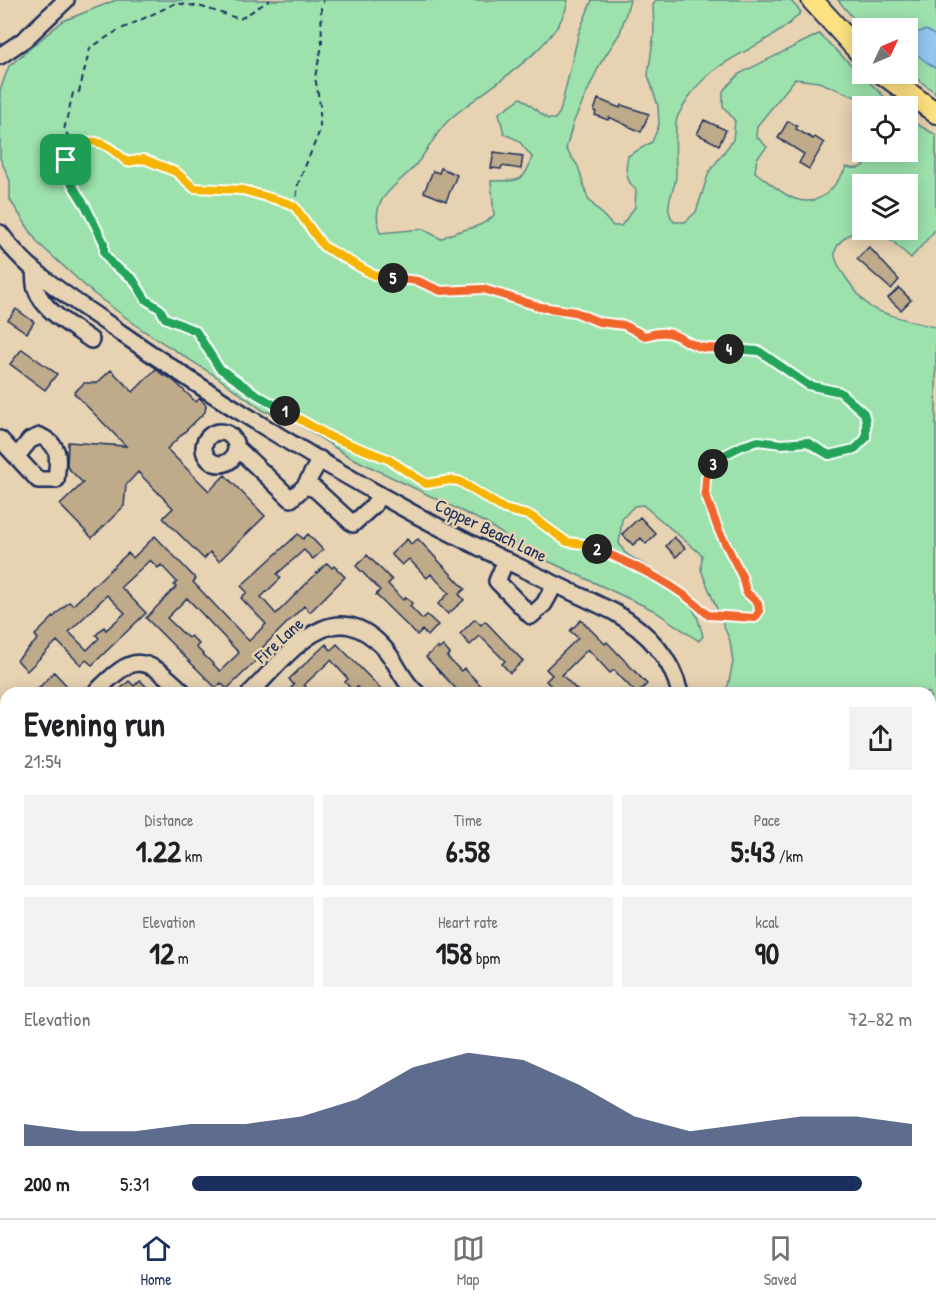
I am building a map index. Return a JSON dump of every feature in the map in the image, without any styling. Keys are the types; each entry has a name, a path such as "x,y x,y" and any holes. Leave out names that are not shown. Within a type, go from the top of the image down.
{"main road":[{"path":"812,0 852,44"},
{"path":"897,84 936,113"}],"street":[{"path":"0,56 25,39 67,0"},
{"name":"Copper Beach Lane","path":"0,232 34,270 149,352 320,459 408,510 634,623 654,642 669,663 678,687"},
{"path":"34,270 36,288 43,301 54,313 91,340"},
{"path":"0,439 17,456"},
{"path":"236,447 291,499 304,486 320,459"},
{"path":"304,486 315,489 353,524 374,505 379,494"},
{"path":"506,560 497,581 531,616 544,604 555,584"},
{"name":"Fire Lane","path":"256,687 303,641 324,627 334,625 354,627 378,642 386,650 410,687"},
{"path":"101,687 113,674 136,663 144,663 158,669 178,687"}],"path":[{"path":"76,146 64,130 73,93 79,92 90,48 117,31 176,3 202,7 240,19 270,0"},
{"path":"295,207 298,184 320,130 320,105 315,76 322,46 321,6 324,0"},
{"path":"83,142 99,142 114,150 127,162 144,159 176,172 194,188 243,190 295,207 323,246 374,275 418,281 441,291 483,289 541,307 575,312 599,322 624,325 645,336 661,331 670,332 700,347 759,351 808,385 840,392 864,413 866,438 855,449 829,455 807,442 782,444 750,442 720,457 706,478 705,494 719,531 742,576 746,592 758,603 759,612 755,618 708,615 692,599 632,564 584,544 567,542 531,516 504,509 459,481 450,480 426,484 388,459 331,437 256,394 219,368 196,331 165,318 160,309 146,300 133,279 112,264 104,253 104,243 86,207 68,178 66,160 76,146 83,142"}],"green space":[{"path":"116,0 568,0 562,18 537,51 451,118 417,163 380,203 377,221 380,233 423,229 441,239 488,220 494,215 491,181 518,179 529,166 532,157 518,140 504,134 499,113 521,98 548,119 555,119 560,112 579,32 592,0 630,0 620,33 600,64 573,123 566,149 578,166 588,199 613,226 621,226 635,207 636,190 627,174 628,156 652,142 659,125 658,106 648,75 654,33 653,5 656,0 790,0 801,12 773,36 711,73 682,108 676,123 676,174 669,204 670,216 674,222 685,222 696,212 709,172 733,140 735,121 723,106 723,91 739,74 819,34 852,66 852,84 871,84 884,96 853,96 819,82 795,79 757,126 756,136 767,147 757,158 755,172 780,191 798,200 807,201 816,199 832,189 847,167 857,168 868,162 918,162 918,125 936,135 936,229 911,258 891,240 918,240 918,174 852,174 852,233 837,247 835,257 854,289 873,309 936,327 936,687 727,687 733,662 730,641 701,570 702,555 643,505 634,506 622,519 619,543 625,553 668,580 685,596 697,616 703,636 699,641 653,610 533,554 484,522 348,456 291,419 264,411 214,375 144,331 93,293 38,243 10,200 10,181 0,158 0,90 9,66 63,21"},
{"path":"838,0 936,0 936,93 918,80 918,18 853,18"}],"water":[{"path":"926,30 936,36 936,69 918,56 918,32"}],"building":[{"path":"598,99 620,108 621,105 649,114 641,132 609,117 608,120 595,115"},
{"path":"704,120 726,130 719,145 697,134"},
{"path":"788,121 797,126 796,129 824,143 809,169 799,163 804,154 778,138"},
{"path":"494,152 523,156 521,169 502,166 501,169 491,168"},
{"path":"441,168 457,175 446,201 424,192 433,171 439,173"},
{"path":"869,247 899,280 891,289 857,259"},
{"path":"899,288 911,300 901,310 888,298"},
{"path":"16,309 34,322 27,333 8,320"},
{"path":"22,349 57,374 45,390 10,364"},
{"path":"156,369 174,381 196,402 200,398 206,405 205,412 167,449 209,491 225,475 265,516 219,561 210,552 204,559 163,518 173,508 138,472 126,485 124,506 92,538 60,505 83,483 67,467 68,442 126,446 74,393 84,383 97,383 111,370 133,392"},
{"path":"640,517 656,534 646,544 641,538 633,545 622,534"},
{"path":"298,534 303,539 308,534 323,550 313,559 304,550 277,574 281,578 261,597 276,614 327,563 332,568 334,566 345,577 310,612 304,606 263,647 266,651 229,687 225,687 221,683 215,687 146,618 176,587 174,585 177,582 161,565 158,568 150,560 121,587 146,613 92,665 86,660 81,665 57,641 27,671 17,660 38,639 35,635 69,602 73,605 128,553 133,558 155,536 196,579 193,582 249,641 266,624 241,598 247,592 241,586","holes":["107,595 125,613 106,630 104,627 96,635 99,638 87,650 69,632","187,598 239,653 220,671 196,647 199,644 191,636 188,638 167,618"]},
{"path":"674,537 685,548 676,557 666,546"},
{"path":"407,539 411,544 418,539 465,589 459,594 464,600 448,614 438,604 449,593 431,574 427,578 409,559 402,565 391,554"},
{"path":"367,555 392,580 388,584 403,600 406,597 412,603 410,606 422,619 427,615 438,625 428,636 422,630 417,635 376,595 380,590 356,566"},
{"path":"475,619 481,625 485,621 523,661 510,673 502,664 505,661 480,636 470,645 460,634"},
{"path":"581,620 605,644 607,642 647,684 644,687 630,687 614,670 610,673 588,649 562,675 574,687 552,687 546,681 552,675 546,669 578,638 570,631"},
{"path":"326,644 331,650 337,644 379,687 349,687 345,682 348,679 331,660 304,685 306,687 292,687 294,685 289,679"},
{"path":"443,646 450,654 447,657 461,671 464,668 482,687 454,687 426,657 437,647 439,649"},
{"path":"54,672 67,686 66,687 40,687"},
{"path":"140,680 146,687 122,687 129,681 134,686"}],"route":[{"path":"83,142 99,142 114,150 127,162 144,159 176,172 194,188 243,190 288,203 295,207 323,246 374,275 418,281 441,291 483,289 541,307 575,312 599,322 624,325 645,336 661,331 670,332 700,347 759,351 808,385 840,392 864,413 866,438 855,449 829,455 807,442 782,444 750,442 720,457 714,463 706,478 705,494 719,531 742,576 746,592 758,603 759,612 755,618 746,619 739,616 708,615 692,599 632,564 584,544 567,542 531,516 504,509 459,481 450,480 426,484 388,459 331,437 256,394 219,368 196,331 165,318 160,309 146,300 133,279 112,264 104,253 104,243 86,207 68,178 66,160 76,146 83,142"}]}
